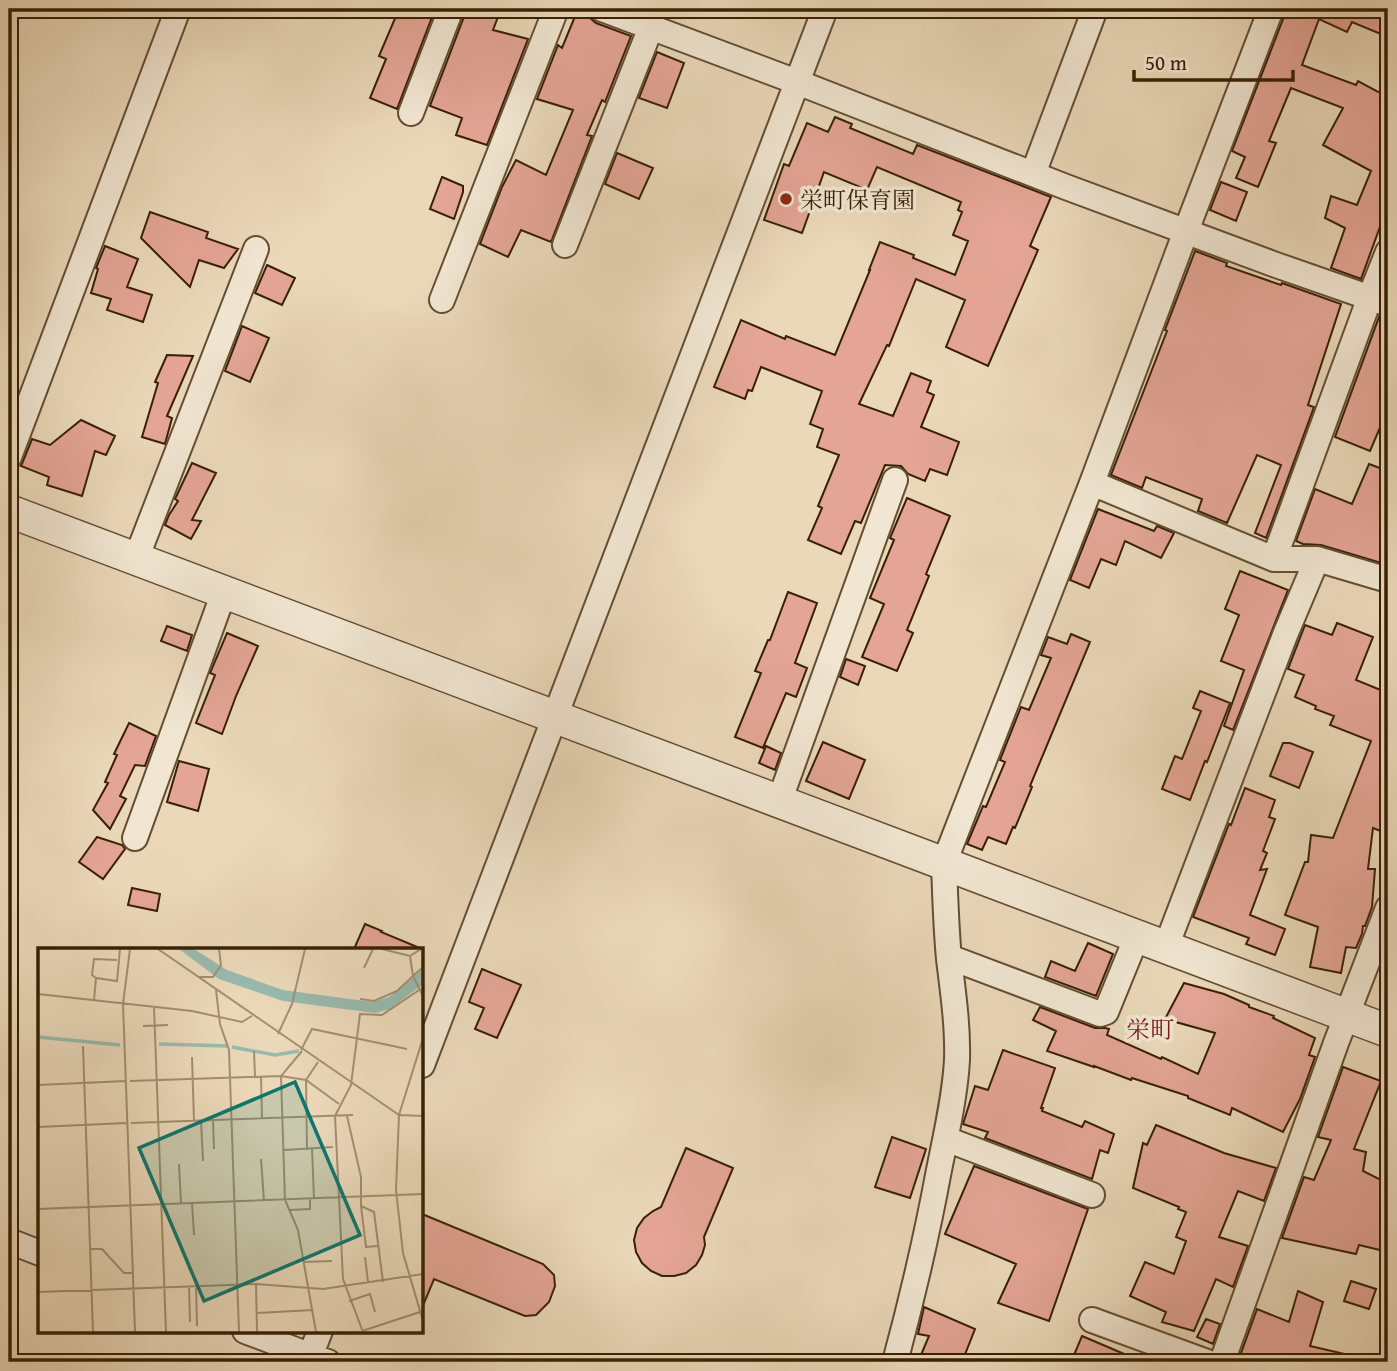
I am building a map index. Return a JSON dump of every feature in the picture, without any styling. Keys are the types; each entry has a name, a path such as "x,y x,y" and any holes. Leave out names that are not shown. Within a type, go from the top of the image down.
{"street":[{"path":"9,457 178,9"},
{"path":"411,113 451,9"},
{"path":"442,300 556,9"},
{"path":"602,9 1276,265 1379,300"},
{"path":"424,1060 825,9"},
{"path":"1034,174 1095,9"},
{"path":"895,1362 912,1300 946,1139 957,1061 944,863 1092,483 1271,9"},
{"path":"565,245 651,27"},
{"path":"136,559 256,249"},
{"path":"1274,559 1379,300 1388,252"},
{"path":"779,802 895,480"},
{"path":"1092,483 1274,559 1317,559 1388,580"},
{"path":"9,511 1388,1031"},
{"path":"1166,947 1285,635 1317,559"},
{"path":"135,838 224,592"},
{"path":"1222,1362 1346,1015 1388,908"},
{"path":"949,957 1100,1014 1106,1012 1137,936"},
{"path":"946,1139 1092,1195"},
{"path":"9,1241 38,1252"},
{"path":"1092,1320 1207,1362"},
{"path":"247,1332 315,1360 320,1332"}],"building":[{"path":"399,9 435,9 397,109 370,98 386,59 379,56"},
{"path":"466,9 501,9 493,30 528,39 487,145 456,135 462,118 430,106"},
{"path":"578,9 587,9 590,18 596,23 631,36 605,102 602,100 587,135 592,136 551,242 521,230 508,257 480,244 502,187 516,160 546,175 573,110 537,99 558,45 562,48"},
{"path":"1286,9 1363,9 1388,19 1388,37 1352,22 1347,32 1319,19 1302,65 1356,85 1358,81 1388,97 1388,227 1381,224 1361,279 1331,268 1345,228 1325,218 1331,196 1357,205 1371,171 1323,145 1343,108 1291,88 1269,141 1276,143 1258,187 1236,178 1245,157 1232,151"},
{"path":"657,52 684,63 667,108 639,98"},
{"path":"835,117 852,124 850,128 913,154 917,145 1051,197 1030,246 1038,250 988,366 946,347 965,300 916,279 889,346 887,345 859,404 893,416 911,373 931,381 927,392 934,395 921,427 959,442 947,475 930,469 925,481 908,474 901,466 885,465 861,523 855,521 841,554 808,540 822,508 818,506 839,455 817,447 823,429 810,424 822,391 761,367 752,391 748,390 745,399 714,387 741,320 785,339 786,336 835,355 880,242 955,275 968,241 953,235 962,212 958,210 961,202 877,167 867,190 824,172 802,233 764,220 784,164 789,166 807,123 828,132"},
{"path":"617,153 653,168 639,199 605,184"},
{"path":"442,177 463,186 454,219 430,209"},
{"path":"1221,182 1247,192 1236,221 1210,210"},
{"path":"150,212 208,232 206,238 238,249 224,268 199,260 190,287 141,238"},
{"path":"105,246 138,259 127,287 152,295 143,322 107,310 111,299 91,293 98,269 96,268"},
{"path":"1195,251 1227,263 1226,266 1341,304 1308,405 1314,407 1266,538 1255,533 1281,465 1257,455 1227,523 1198,511 1202,499 1146,477 1142,488 1111,475"},
{"path":"267,265 295,278 282,305 255,293"},
{"path":"1379,317 1388,319 1388,409 1370,451 1335,437"},
{"path":"242,326 269,338 250,382 225,371"},
{"path":"167,355 193,356 167,416 172,418 165,444 142,437 158,383 155,382"},
{"path":"81,420 115,436 106,455 95,451 82,496 47,485 49,477 21,466 32,439 50,445"},
{"path":"192,463 216,473 192,520 201,521 191,539 165,525 178,501 175,499"},
{"path":"1369,464 1388,471 1388,565 1321,545 1296,541 1315,489 1352,504"},
{"path":"907,498 950,516 926,574 929,576 907,630 913,633 897,671 862,657 884,604 870,598 894,540 890,538"},
{"path":"1098,509 1154,531 1157,526 1174,533 1161,558 1125,541 1116,565 1101,559 1089,588 1070,580"},
{"path":"1240,571 1288,590 1233,730 1224,726 1244,670 1221,661 1239,615 1225,609"},
{"path":"788,592 817,603 795,663 807,668 796,697 786,693 763,748 735,737 761,673 755,671"},
{"path":"1337,623 1373,637 1356,680 1388,693 1388,834 1373,828 1368,869 1375,869 1372,907 1356,948 1346,947 1341,973 1310,967 1318,927 1285,915 1305,862 1308,862 1311,835 1333,838 1371,741 1330,725 1334,716 1295,697 1304,675 1288,669 1305,625 1332,635"},
{"path":"167,626 192,635 187,651 161,641"},
{"path":"227,633 258,646 222,734 196,723 215,675 210,673"},
{"path":"1071,634 1090,642 1015,828 1013,827 1006,844 988,837 982,850 967,844 1005,762 1000,760 1021,707 1029,710 1051,658 1041,655 1048,637 1067,644"},
{"path":"846,659 865,666 858,685 840,677"},
{"path":"1200,691 1230,703 1190,800 1162,789 1175,756 1182,759 1201,711 1193,708"},
{"path":"129,723 156,736 145,766 135,765 120,796 126,799 110,829 93,810 108,783 105,782 117,755 114,754"},
{"path":"823,742 865,760 849,799 806,781"},
{"path":"1283,743 1313,752 1299,788 1270,776"},
{"path":"766,746 781,753 775,770 759,763"},
{"path":"179,761 209,769 198,811 167,802"},
{"path":"1245,788 1275,800 1269,817 1275,819 1263,851 1267,853 1260,870 1267,869 1250,915 1285,929 1275,955 1246,944 1249,938 1193,917"},
{"path":"97,837 122,845 125,849 103,879 79,862"},
{"path":"132,888 160,894 157,911 128,905"},
{"path":"365,924 420,948 354,948"},
{"path":"1088,943 1113,954 1096,996 1045,977 1051,961 1075,971"},
{"path":"482,969 521,985 497,1038 475,1029 484,1008 469,1002"},
{"path":"1184,983 1224,994 1315,1038 1309,1055 1315,1057 1300,1099 1283,1132 1232,1108 1230,1115 1188,1096 1047,1051 1056,1031 1033,1020 1040,1007 1095,1028 1109,1029 1107,1035 1198,1074 1215,1033 1165,1019"},
{"path":"1003,1050 1055,1068 1042,1111 1082,1127 1085,1121 1114,1134 1108,1153 1100,1150 1092,1179 985,1138 988,1132 963,1124 975,1086 988,1090"},
{"path":"1343,1067 1381,1081 1354,1149 1366,1152 1363,1171 1388,1186 1388,1252 1359,1245 1356,1254 1282,1238 1304,1177 1314,1180 1331,1140 1318,1137"},
{"path":"1156,1125 1224,1153 1276,1168 1264,1201 1238,1191 1219,1237 1248,1246 1233,1287 1216,1279 1194,1331 1162,1322 1166,1312 1130,1296 1145,1262 1174,1274 1186,1241 1176,1237 1186,1212 1133,1188 1143,1143 1147,1145"},
{"path":"892,1137 926,1149 910,1198 875,1187"},
{"path":"686,1148 733,1168 704,1237 705,1245 696,1265 686,1273 662,1276 642,1263 634,1240 637,1228 644,1218 661,1207"},
{"path":"974,1166 1088,1209 1049,1321 998,1303 1016,1264 945,1234"},
{"path":"424,1215 543,1264 554,1275 555,1286 549,1302 536,1315 525,1316 434,1279 424,1303"},
{"path":"1351,1281 1376,1289 1369,1309 1344,1301"},
{"path":"1298,1291 1323,1302 1310,1346 1349,1355 1348,1362 1255,1362 1240,1356 1257,1309 1289,1322"},
{"path":"924,1307 975,1329 962,1362 918,1362 929,1336 918,1334"},
{"path":"1206,1319 1220,1324 1213,1344 1197,1337"},
{"path":"1082,1336 1143,1362 1071,1362"}],"place":[{"name":"栄町保育園","path":"786,199"}],"district":[{"name":"栄町","path":"1150,1029"}]}
